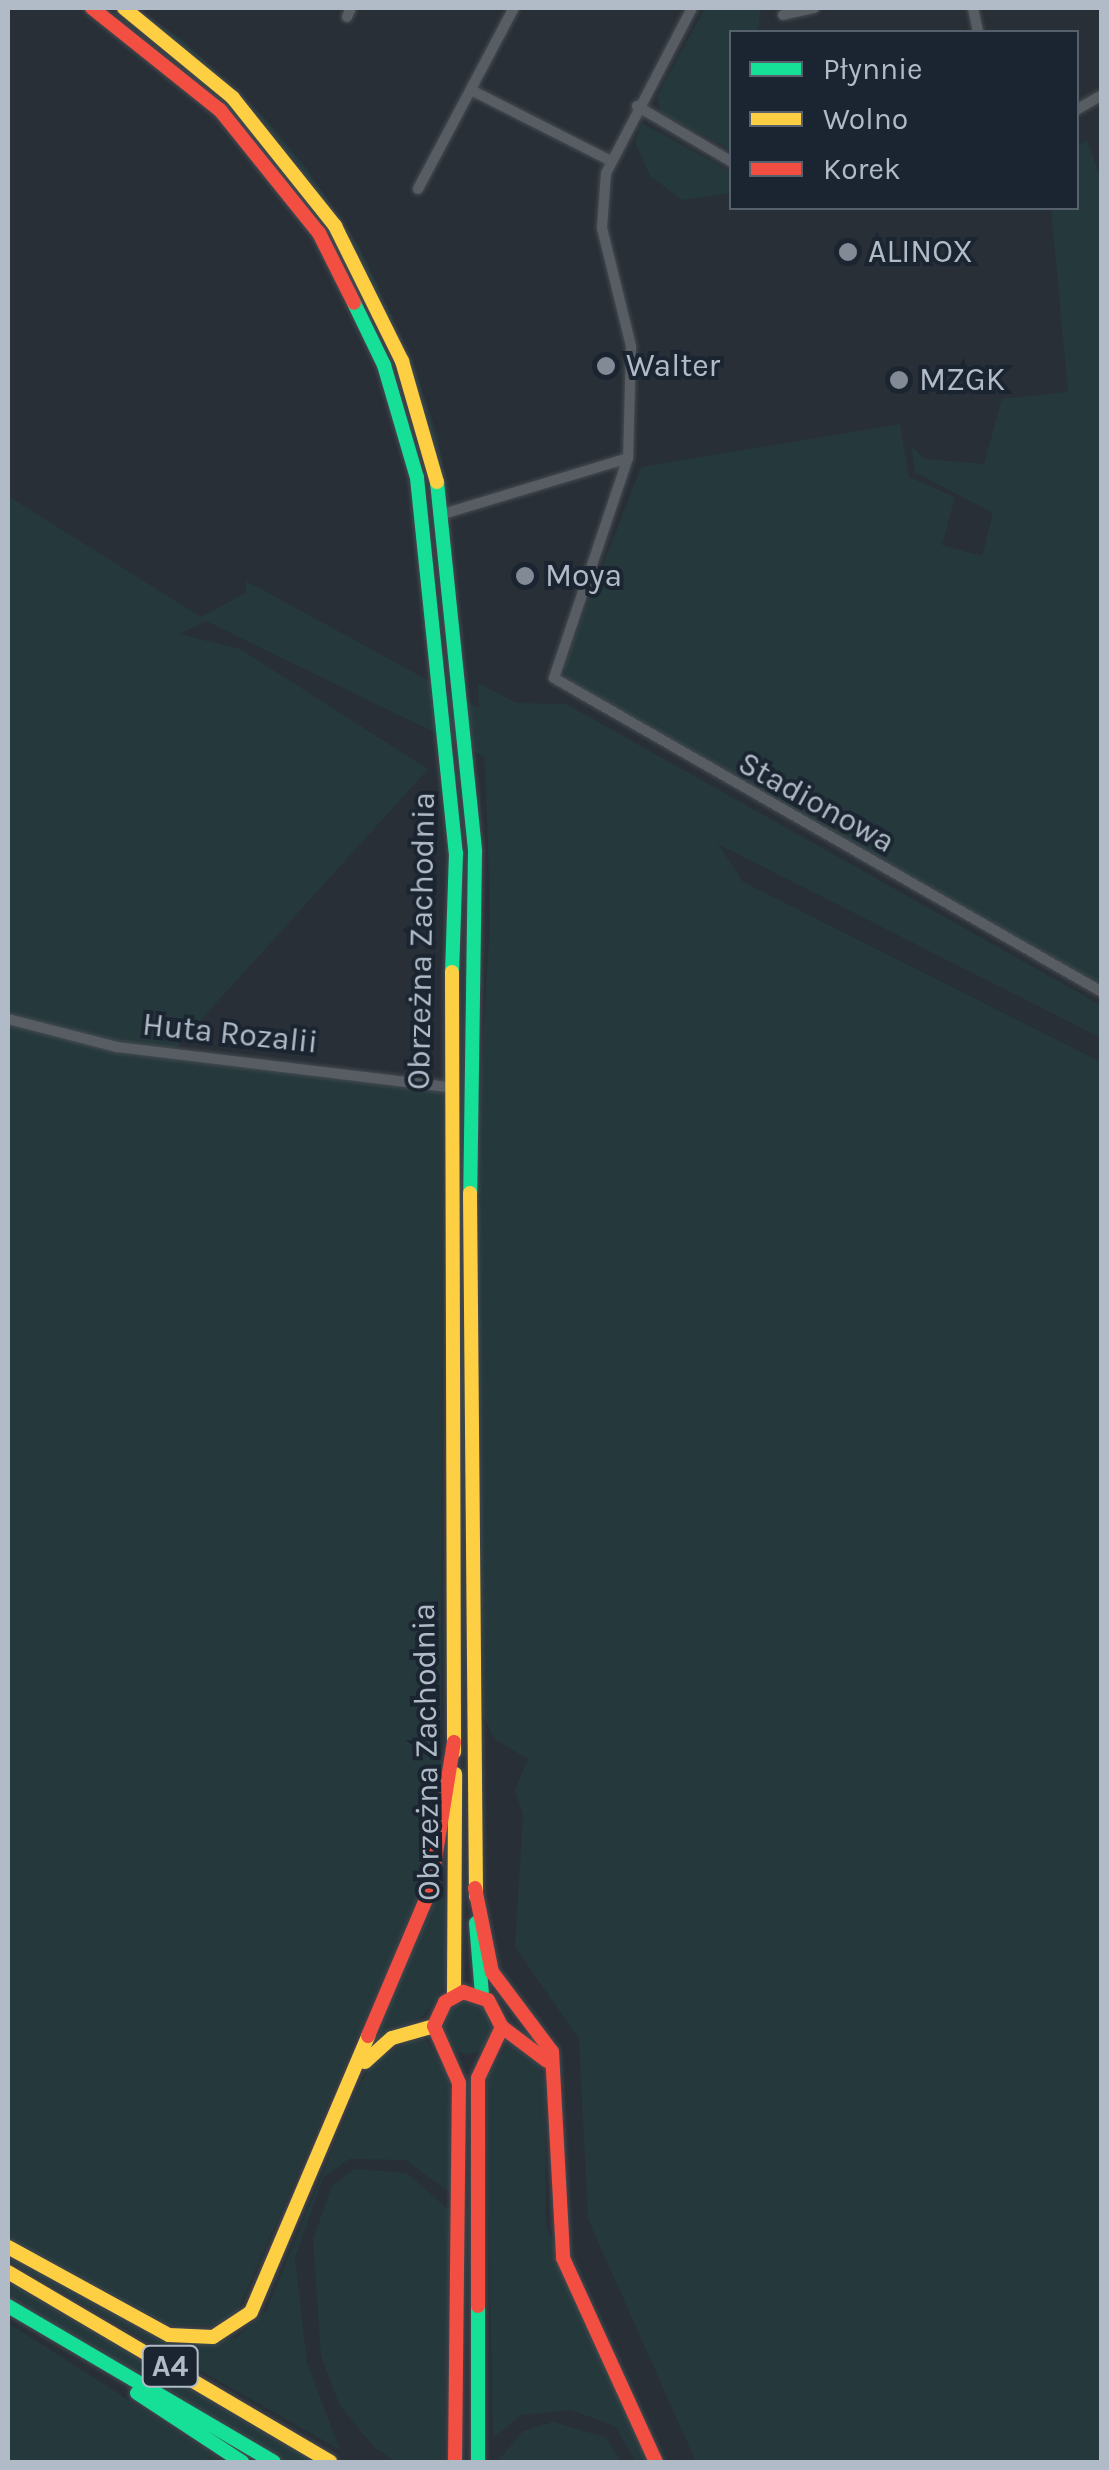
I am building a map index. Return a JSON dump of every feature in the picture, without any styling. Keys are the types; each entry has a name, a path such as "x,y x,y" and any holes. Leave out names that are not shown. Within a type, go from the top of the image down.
{"main road":[{"name":"Obrzeżna Zachodnia","path":"92,8 246,138 348,284 413,460 453,795 449,1087 454,1994"},
{"name":"Obrzeżna Zachodnia","path":"124,8 233,98 335,226 402,360 443,514 472,797 466,1428 482,1995"},
{"path":"8,2247 169,2335 228,2331 262,2296 430,1890 454,1742"},
{"path":"476,1888 492,1972 544,2037 555,2074 559,2242 656,2462"},
{"path":"344,2096 379,2047 434,2026 454,1994 482,1995 502,2027 534,2045 555,2074"},
{"path":"434,2026 451,2058 461,2202 456,2462"},
{"path":"478,2462 482,2063 502,2027"},
{"path":"451,2058 482,2063"},
{"name":"A4","path":"8,2272 330,2462"},
{"path":"8,2307 242,2462"},
{"name":"A4","path":"8,2307 274,2462"}],"street":[{"path":"418,189 514,8"},
{"path":"471,90 609,160 692,8"},
{"path":"784,16 814,8"},
{"path":"1079,108 1102,95"},
{"path":"637,106 729,160"},
{"name":"Stadionowa","path":"609,160 602,225 630,336 628,458 553,670 566,692 1102,992"},
{"path":"443,514 628,458"},
{"name":"Huta Rozalii","path":"8,1019 117,1046 449,1087"}],"green space":[{"path":"135,8 184,41 263,116 306,167 360,248 413,363 437,434 450,505 405,351 336,216 251,107"},
{"path":"705,8 761,8 758,30 729,30 729,149 661,113 657,96"},
{"path":"642,123 729,171 729,193 682,200 650,176 635,142"},
{"path":"1087,140 1102,182 1101,985 569,681 563,667 641,467 900,424 909,477 955,497 942,545 982,556 993,513 915,472 911,445 925,459 984,464 1002,399 1068,392 1051,210 1079,210 1079,146"},
{"path":"8,496 201,617 246,593 246,581 479,708 478,683 516,703 566,704 1101,1005 1101,1038 718,844 743,882 1101,1062 1101,2462 696,2462 588,2219 579,2039 515,1947 523,1815 515,1790 528,1759 495,1739 483,1716 476,1170 490,917 485,757 206,621 179,634 240,649 428,769 169,1055 442,1092 441,1789 430,1868 237,2313 213,2326 168,2325 8,2239"},
{"path":"447,1897 449,1981 423,2016 366,2051 436,1900"},
{"path":"468,2002 486,2010 494,2028 486,2046 468,2054 450,2046 442,2028 450,2010"},
{"path":"422,2034 449,2077 451,2194 406,2160 349,2159 323,2178 295,2258 307,2363 340,2450 361,2462 8,2261 8,2253 177,2346 236,2338 266,2311 358,2088 373,2062"},
{"path":"510,2040 539,2065 545,2084 546,2226 650,2462 636,2462 615,2426 571,2410 521,2415 493,2438 486,2079"},
{"path":"355,2169 407,2173 450,2211 444,2462 397,2462 374,2447 339,2404 321,2356 313,2239 332,2186"},
{"path":"8,2281 318,2460 288,2462 8,2301"},
{"path":"8,2323 46,2347 225,2462 8,2462"},
{"path":"553,2422 605,2437 622,2462 497,2462 523,2431"}],"traffic: fast":[{"path":"354,303 384,365 417,478 456,853 452,972"},
{"path":"437,482 475,852 470,1193"},
{"path":"476,1923 482,1995"},
{"path":"8,2306 274,2462"},
{"path":"478,2306 478,2462"},
{"path":"137,2393 242,2462"}],"traffic: slow":[{"path":"124,8 233,98 335,226 402,361 437,482"},
{"path":"452,972 454,1752"},
{"path":"470,1193 476,1896"},
{"path":"454,1994 455,1774"},
{"path":"365,2062 392,2038 434,2026"},
{"path":"8,2247 169,2335 213,2337 251,2312 368,2036"},
{"path":"8,2272 330,2462"}],"traffic: jam":[{"path":"92,8 220,110 319,233 354,303"},
{"path":"368,2036 430,1890 454,1742"},
{"path":"475,1888 492,1972 552,2052 563,2258 656,2462"},
{"path":"455,2462 459,2083 434,2026 445,2002 463,1992 488,2000 502,2027 478,2078 478,2306"},
{"path":"502,2027 547,2061"}],"place":[{"name":"ALINOX","path":"848,252"},
{"name":"Walter","path":"606,366"},
{"name":"MZGK","path":"899,380"},
{"name":"Moya","path":"525,576"}]}
